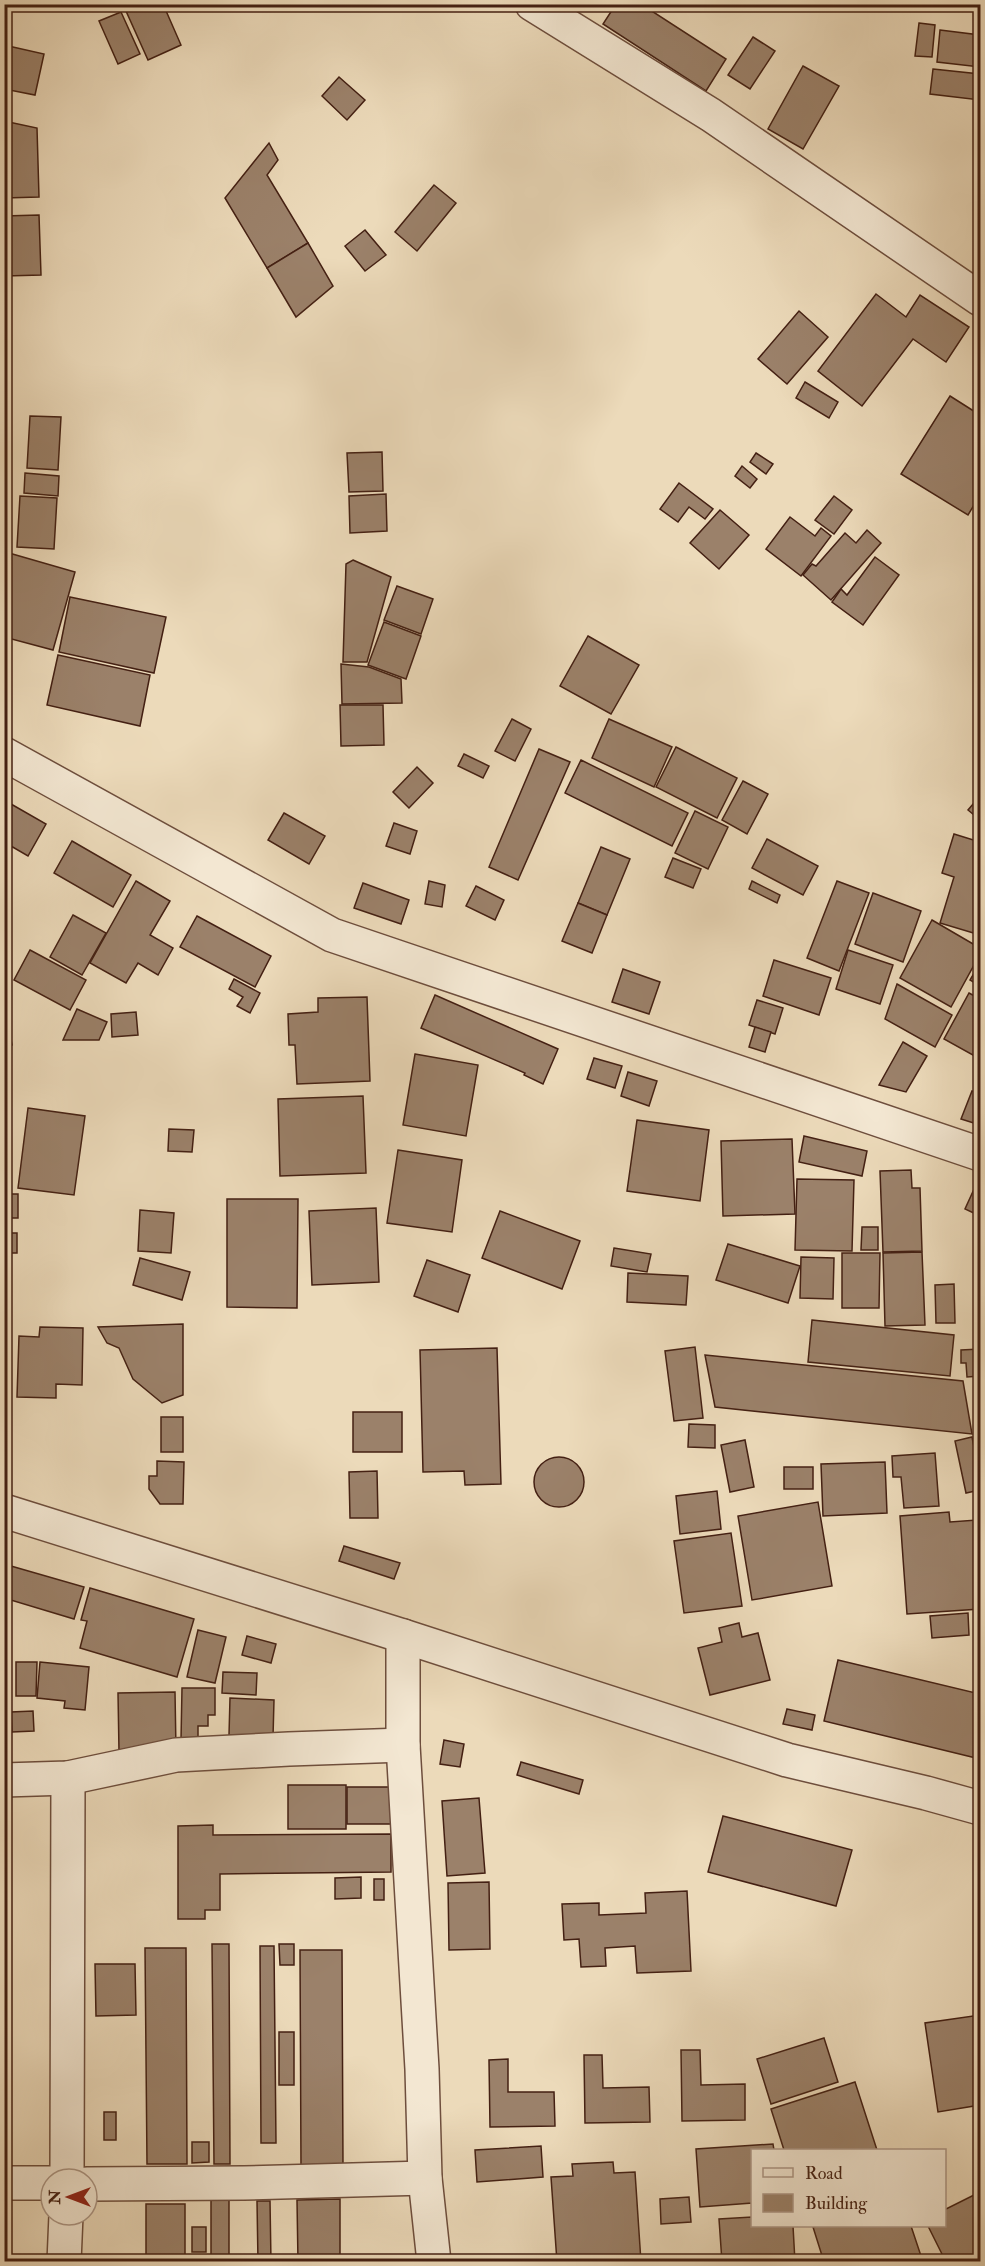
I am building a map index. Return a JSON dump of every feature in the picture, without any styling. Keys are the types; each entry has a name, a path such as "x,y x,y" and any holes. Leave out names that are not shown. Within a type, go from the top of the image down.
{"street":[{"path":"532,4 711,115 981,299"},
{"path":"4,754 332,935 981,1154"},
{"path":"4,1511 787,1760 981,1808"},
{"path":"403,1636 403,1745 422,2069 425,2178 434,2262"},
{"path":"4,1780 68,1778 176,1755 403,1745"},
{"path":"66,2167 68,1778"},
{"path":"99,2184 425,2178"},
{"path":"4,2183 39,2183"},
{"path":"64,2262 65,2227"}],"building":[{"path":"139,4 163,4 181,45 148,60 126,11"},
{"path":"616,4 641,4 726,59 706,91 603,24"},
{"path":"121,12 140,54 118,64 99,21"},
{"path":"919,23 935,25 932,57 915,56"},
{"path":"940,30 980,35 980,67 937,62"},
{"path":"753,37 775,51 750,89 728,75"},
{"path":"4,45 44,54 35,95 4,89"},
{"path":"803,66 839,86 803,149 768,129"},
{"path":"933,69 980,74 980,100 930,94"},
{"path":"339,77 365,100 347,120 322,96"},
{"path":"4,121 37,128 39,197 4,198"},
{"path":"269,143 278,160 267,175 308,243 267,268 225,198"},
{"path":"434,185 456,203 417,251 395,232"},
{"path":"39,215 41,275 5,276 4,216"},
{"path":"365,230 386,255 365,271 345,246"},
{"path":"308,243 333,286 296,317 267,268"},
{"path":"876,294 906,317 920,295 969,327 946,362 913,339 862,406 818,371"},
{"path":"799,311 828,337 787,384 758,359"},
{"path":"805,382 838,402 829,418 796,398"},
{"path":"950,396 980,415 980,495 968,515 901,474"},
{"path":"30,416 61,417 58,470 27,468"},
{"path":"382,452 383,491 349,492 347,453"},
{"path":"756,453 773,464 766,474 750,462"},
{"path":"742,466 757,479 750,488 735,476"},
{"path":"25,473 59,476 58,496 24,493"},
{"path":"679,483 713,509 705,519 689,507 678,522 660,509"},
{"path":"386,494 387,531 350,533 349,496"},
{"path":"20,496 57,498 54,549 17,547"},
{"path":"834,496 852,510 834,534 815,520"},
{"path":"720,510 749,535 719,569 690,543"},
{"path":"790,517 815,536 821,528 831,536 801,576 766,549"},
{"path":"867,530 881,543 831,600 803,575 812,564 816,566 845,533 856,543"},
{"path":"9,553 75,572 53,650 4,637 4,570"},
{"path":"875,557 899,575 863,625 832,602 841,589 847,595"},
{"path":"353,560 391,577 367,662 343,662 346,564"},
{"path":"397,586 433,599 421,634 384,620"},
{"path":"70,597 166,617 154,673 59,652"},
{"path":"384,622 421,636 406,679 368,665"},
{"path":"588,636 639,665 611,714 560,686"},
{"path":"58,655 150,675 140,726 47,705"},
{"path":"341,664 369,667 401,679 402,703 342,704"},
{"path":"340,705 383,705 384,745 341,746"},
{"path":"512,719 531,729 515,761 495,751"},
{"path":"609,719 672,747 654,787 592,758"},
{"path":"676,747 737,778 717,818 656,787"},
{"path":"539,749 570,762 518,880 489,867"},
{"path":"464,754 489,766 483,778 458,766"},
{"path":"581,760 688,813 672,846 565,793"},
{"path":"417,767 433,783 409,808 393,792"},
{"path":"743,781 768,794 747,834 722,820"},
{"path":"4,800 46,824 28,856 4,842"},
{"path":"973,804 980,811 980,820 968,810"},
{"path":"695,811 728,827 708,869 675,853"},
{"path":"284,813 325,836 309,864 268,840"},
{"path":"394,823 417,831 410,854 386,846"},
{"path":"954,834 980,842 980,935 940,923 954,877 942,873"},
{"path":"767,839 818,866 803,895 752,868"},
{"path":"72,841 131,875 113,907 54,873"},
{"path":"601,847 630,859 607,915 578,903"},
{"path":"673,858 701,869 693,888 665,877"},
{"path":"136,881 170,901 150,935 173,948 158,975 138,963 126,983 90,963"},
{"path":"429,881 445,885 442,907 425,904"},
{"path":"752,881 780,895 777,903 749,889"},
{"path":"837,881 869,893 839,971 807,958"},
{"path":"363,883 409,900 401,924 354,908"},
{"path":"476,886 504,900 495,920 466,906"},
{"path":"873,893 921,911 903,962 855,944"},
{"path":"578,903 607,915 592,953 562,941"},
{"path":"73,915 106,933 82,975 50,957"},
{"path":"197,916 271,956 255,987 180,947"},
{"path":"932,920 980,948 980,954 951,1007 900,978"},
{"path":"30,950 86,980 70,1010 14,980"},
{"path":"848,950 893,965 880,1004 836,989"},
{"path":"774,960 831,978 819,1015 763,996"},
{"path":"980,963 980,986 970,980"},
{"path":"623,969 660,982 649,1014 612,1002"},
{"path":"234,979 260,993 250,1013 237,1006 243,997 229,989"},
{"path":"897,984 952,1015 935,1047 885,1019"},
{"path":"969,993 980,999 980,1059 944,1039"},
{"path":"435,995 558,1049 543,1084 524,1075 525,1073 421,1028"},
{"path":"367,997 370,1081 297,1084 295,1045 289,1045 288,1014 318,1012 318,998"},
{"path":"757,1000 783,1008 775,1034 749,1025"},
{"path":"4,1002 12,1045 4,1047"},
{"path":"77,1009 107,1022 99,1040 63,1040"},
{"path":"136,1012 138,1035 112,1037 111,1014"},
{"path":"755,1027 771,1032 765,1052 749,1047"},
{"path":"903,1042 927,1056 906,1092 879,1085"},
{"path":"415,1054 478,1065 466,1136 403,1125"},
{"path":"594,1058 622,1066 615,1088 587,1079"},
{"path":"628,1072 657,1081 649,1106 621,1096"},
{"path":"972,1091 980,1093 980,1125 961,1119"},
{"path":"363,1096 366,1173 280,1176 278,1099"},
{"path":"28,1108 85,1116 74,1195 18,1188"},
{"path":"637,1120 709,1130 700,1201 627,1191"},
{"path":"169,1129 194,1130 192,1152 168,1151"},
{"path":"804,1136 867,1151 862,1176 799,1162"},
{"path":"792,1139 795,1214 723,1216 721,1141"},
{"path":"398,1150 462,1160 452,1232 387,1223"},
{"path":"911,1170 912,1188 920,1188 922,1251 883,1252 880,1171"},
{"path":"980,1176 980,1216 965,1209"},
{"path":"797,1179 854,1180 852,1251 795,1250"},
{"path":"4,1194 18,1194 18,1218 4,1218"},
{"path":"227,1199 298,1199 297,1308 227,1307"},
{"path":"376,1208 379,1282 312,1285 309,1211"},
{"path":"140,1210 174,1213 171,1253 138,1251"},
{"path":"500,1211 580,1241 562,1289 482,1258"},
{"path":"862,1227 878,1227 878,1250 861,1250"},
{"path":"4,1233 17,1233 17,1253 4,1253"},
{"path":"728,1244 800,1266 788,1303 716,1280"},
{"path":"614,1248 651,1254 647,1272 611,1266"},
{"path":"922,1252 925,1325 885,1326 883,1253"},
{"path":"842,1253 880,1253 879,1308 842,1308"},
{"path":"801,1257 834,1258 833,1299 800,1298"},
{"path":"140,1258 190,1272 182,1300 133,1285"},
{"path":"427,1260 470,1275 458,1312 414,1296"},
{"path":"628,1273 688,1276 686,1305 627,1302"},
{"path":"954,1284 955,1323 936,1323 935,1285"},
{"path":"812,1320 954,1335 950,1376 808,1362"},
{"path":"980,1321 980,1348 975,1348 974,1322"},
{"path":"183,1324 183,1395 162,1403 133,1379 119,1348 107,1343 98,1327"},
{"path":"40,1327 83,1328 82,1385 56,1384 56,1398 17,1397 19,1336 39,1337"},
{"path":"695,1347 703,1418 674,1421 665,1351"},
{"path":"497,1348 501,1484 465,1485 464,1471 423,1472 420,1350"},
{"path":"980,1349 980,1376 967,1377 966,1363 961,1363 961,1350"},
{"path":"705,1355 963,1381 972,1434 715,1407"},
{"path":"353,1412 402,1412 402,1452 353,1452"},
{"path":"161,1417 183,1417 183,1452 161,1452"},
{"path":"689,1424 715,1425 715,1448 688,1447"},
{"path":"972,1437 980,1477 980,1490 966,1493 955,1441"},
{"path":"745,1440 754,1487 730,1492 721,1445"},
{"path":"935,1453 939,1506 904,1508 901,1477 893,1477 892,1456"},
{"path":"564,1457 577,1464 583,1472 583,1492 577,1500 569,1506 554,1507 541,1500 535,1492 534,1477 541,1464 549,1458"},
{"path":"157,1461 184,1462 183,1504 160,1504 149,1489 149,1476 157,1476"},
{"path":"885,1462 887,1513 823,1516 821,1464"},
{"path":"784,1467 813,1467 813,1489 784,1489"},
{"path":"377,1471 378,1518 350,1518 349,1472"},
{"path":"717,1491 721,1529 680,1534 676,1496"},
{"path":"818,1502 832,1586 752,1600 738,1516"},
{"path":"949,1512 950,1522 977,1520 980,1609 907,1614 900,1516"},
{"path":"731,1533 742,1606 684,1613 674,1541"},
{"path":"344,1546 400,1563 394,1579 339,1561"},
{"path":"4,1564 84,1587 74,1619 4,1598"},
{"path":"90,1588 194,1619 177,1677 80,1648 87,1621 81,1620"},
{"path":"968,1613 969,1635 932,1638 930,1616"},
{"path":"739,1623 742,1637 758,1633 770,1680 710,1695 698,1648 722,1642 719,1628"},
{"path":"198,1630 226,1637 215,1683 187,1677"},
{"path":"247,1636 276,1644 271,1663 242,1655"},
{"path":"838,1660 980,1694 980,1759 824,1721"},
{"path":"16,1662 37,1662 36,1696 16,1696"},
{"path":"40,1662 89,1667 85,1710 64,1708 65,1701 37,1698"},
{"path":"223,1672 257,1673 256,1695 222,1693"},
{"path":"182,1688 215,1688 215,1715 208,1715 208,1726 198,1726 198,1740 181,1740"},
{"path":"175,1692 176,1750 119,1751 118,1693"},
{"path":"230,1698 274,1700 273,1737 229,1735"},
{"path":"4,1702 9,1702 9,1774 4,1774"},
{"path":"787,1709 815,1715 812,1730 783,1724"},
{"path":"33,1711 34,1731 12,1732 11,1712"},
{"path":"444,1740 464,1744 460,1767 440,1764"},
{"path":"521,1762 583,1780 579,1794 517,1775"},
{"path":"288,1785 346,1785 346,1829 288,1829"},
{"path":"347,1787 393,1787 393,1824 347,1824"},
{"path":"479,1798 485,1873 447,1876 442,1801"},
{"path":"723,1816 852,1850 836,1906 708,1872"},
{"path":"213,1825 213,1835 391,1834 391,1872 220,1874 220,1910 205,1910 205,1919 178,1919 178,1826"},
{"path":"361,1877 361,1898 335,1899 335,1878"},
{"path":"374,1879 384,1879 384,1900 374,1900"},
{"path":"489,1882 490,1949 449,1950 448,1883"},
{"path":"687,1891 691,1971 637,1973 635,1946 605,1948 606,1966 581,1967 579,1939 564,1940 562,1904 599,1903 599,1915 646,1913 645,1893"},
{"path":"212,1944 229,1944 230,2164 214,2164"},
{"path":"279,1944 294,1944 294,1965 280,1965"},
{"path":"260,1946 274,1946 276,2143 261,2143"},
{"path":"145,1948 186,1948 187,2164 147,2164"},
{"path":"300,1950 342,1950 343,2165 301,2166"},
{"path":"95,1964 135,1964 136,2015 96,2016"},
{"path":"980,2015 980,2105 938,2112 925,2023"},
{"path":"279,2032 294,2032 294,2085 279,2085"},
{"path":"824,2038 838,2082 771,2104 757,2059"},
{"path":"681,2050 700,2050 701,2085 745,2084 745,2120 682,2121"},
{"path":"584,2055 602,2055 603,2088 649,2087 650,2122 585,2123"},
{"path":"508,2059 508,2092 554,2092 555,2126 490,2127 489,2060"},
{"path":"855,2082 877,2149 784,2149 771,2109"},
{"path":"104,2112 116,2112 116,2140 104,2140"},
{"path":"192,2142 209,2142 209,2162 192,2163"},
{"path":"773,2144 774,2149 751,2149 751,2203 700,2207 696,2149"},
{"path":"541,2146 543,2177 477,2182 475,2150"},
{"path":"613,2162 614,2173 635,2172 641,2262 557,2262 551,2177 573,2176 572,2164"},
{"path":"980,2192 980,2262 946,2262 928,2227 946,2227 946,2209"},
{"path":"211,2196 229,2196 229,2262 211,2262"},
{"path":"689,2197 691,2222 661,2224 660,2199"},
{"path":"340,2199 340,2262 298,2262 297,2200"},
{"path":"257,2201 270,2201 271,2262 258,2262"},
{"path":"146,2204 185,2204 185,2262 146,2262"},
{"path":"751,2217 751,2227 793,2227 795,2262 722,2262 719,2219"},
{"path":"192,2227 206,2227 206,2252 192,2252"},
{"path":"813,2227 911,2227 923,2262 824,2262"}]}
